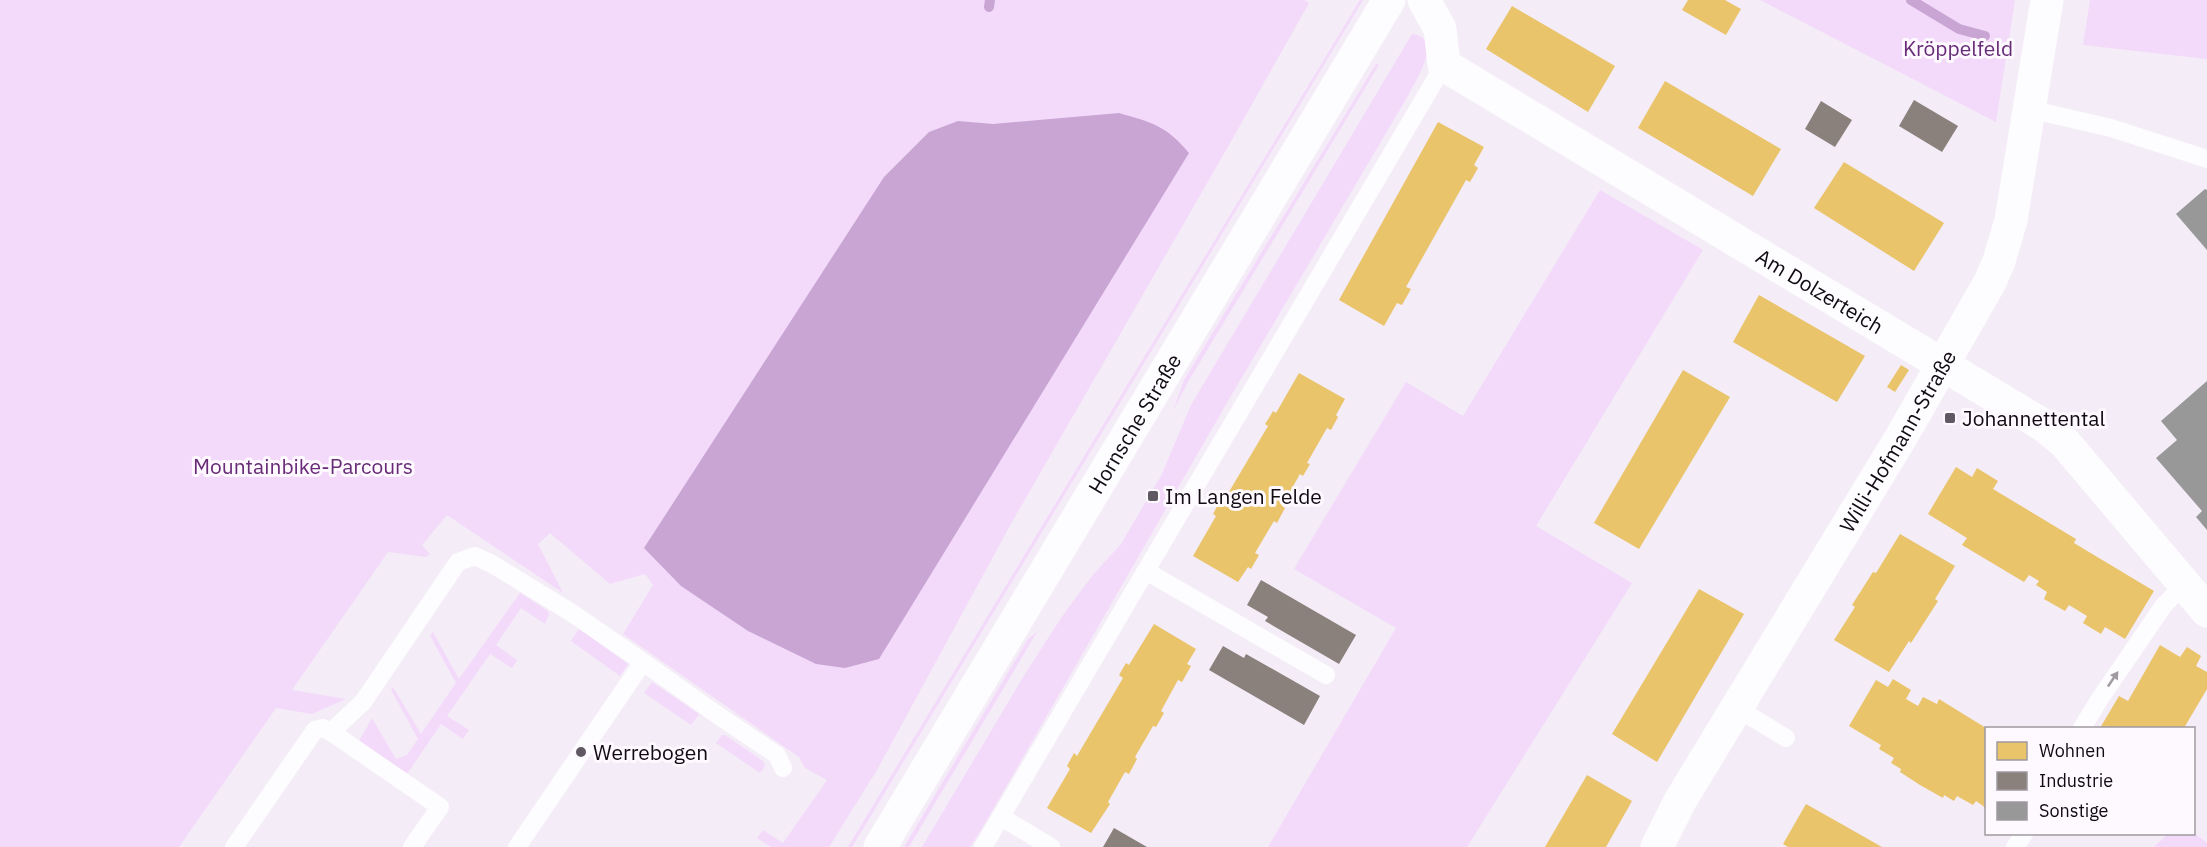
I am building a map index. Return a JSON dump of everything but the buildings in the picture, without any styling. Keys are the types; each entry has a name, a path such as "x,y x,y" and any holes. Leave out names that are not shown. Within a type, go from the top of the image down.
{"street":[{"name":"Hornsche Straße","path":"880,847 1389,0"},
{"path":"1424,0 1440,29 1444,65"},
{"name":"Willi-Hofmann-Straße","path":"1657,847 1680,801 1976,308 2002,250 2011,220 2047,0"},
{"name":"Am Dolzerteich","path":"1444,65 1944,364 2057,435 2207,611"}],"lane":[{"path":"983,847 1444,65"},
{"path":"2030,109 2111,128 2207,159"},
{"path":"330,732 363,702 458,562 475,556 572,613 777,755 783,768"},
{"path":"1146,572 1326,675"},
{"path":"2083,727 2164,605 2185,584"},
{"path":"517,847 643,662"},
{"path":"1737,708 1786,738"},
{"path":"234,847 315,730 323,728 440,807 412,847"},
{"path":"1001,817 1051,847"}],"green space":[{"name":"Mountainbike-Parcours","path":"0,0 1304,0 1309,3 1012,522 877,770 829,847 771,847 757,838 763,830 783,843 827,780 805,768 799,757 623,634 653,585 645,574 610,584 550,533 538,544 563,593 447,515 422,545 430,554 426,557 388,552 292,690 346,699 312,714 276,708 179,847 0,847"},
{"path":"1360,0 1363,0 852,847 848,847"},
{"name":"Kröppelfeld","path":"1760,0 2015,0 1996,122"},
{"path":"2090,0 2207,0 2207,59 2083,45"},
{"path":"1412,34 1421,37 1426,43 1427,51 1426,60 1409,94 1228,401 984,825 970,847 922,847 1025,674 1063,615 1092,576 1121,544 1162,474 1191,405"},
{"path":"1376,64 1379,65 1188,382 1173,411 1184,380"},
{"path":"1600,190 1703,250 1536,526 1632,583 1467,847 1268,847 1396,628 1294,569 1406,382 1463,416"},
{"path":"520,593 548,611 549,615 545,624 521,608 496,645 517,660 512,668 490,654 447,716 469,730 463,739 441,724 407,774 359,741 372,718 396,759 407,755 418,739 391,690 393,687 421,734 456,683 430,636 433,632 459,679"},
{"path":"579,629 628,664 620,676 571,641"},
{"path":"1037,632 909,847 904,847 1028,639"},
{"path":"652,682 699,714 691,725 644,693"},
{"path":"722,735 763,761 765,766 760,773 716,743"},
{"path":"2195,834 2207,843 2207,847 2154,847 2167,835"}],"shaded area":[{"path":"1119,113 1158,126 1189,153 879,659 845,668 816,664 748,631 681,586 644,548 884,177 929,132 958,121 993,124"}],"waterway":[{"path":"989,7 990,0"},
{"path":"1911,0 1959,29 1985,36"}],"place":[{"name":"Johannettental","path":"1950,418"},
{"name":"Im Langen Felde","path":"1153,496"},
{"name":"Werrebogen","path":"581,752"}]}
